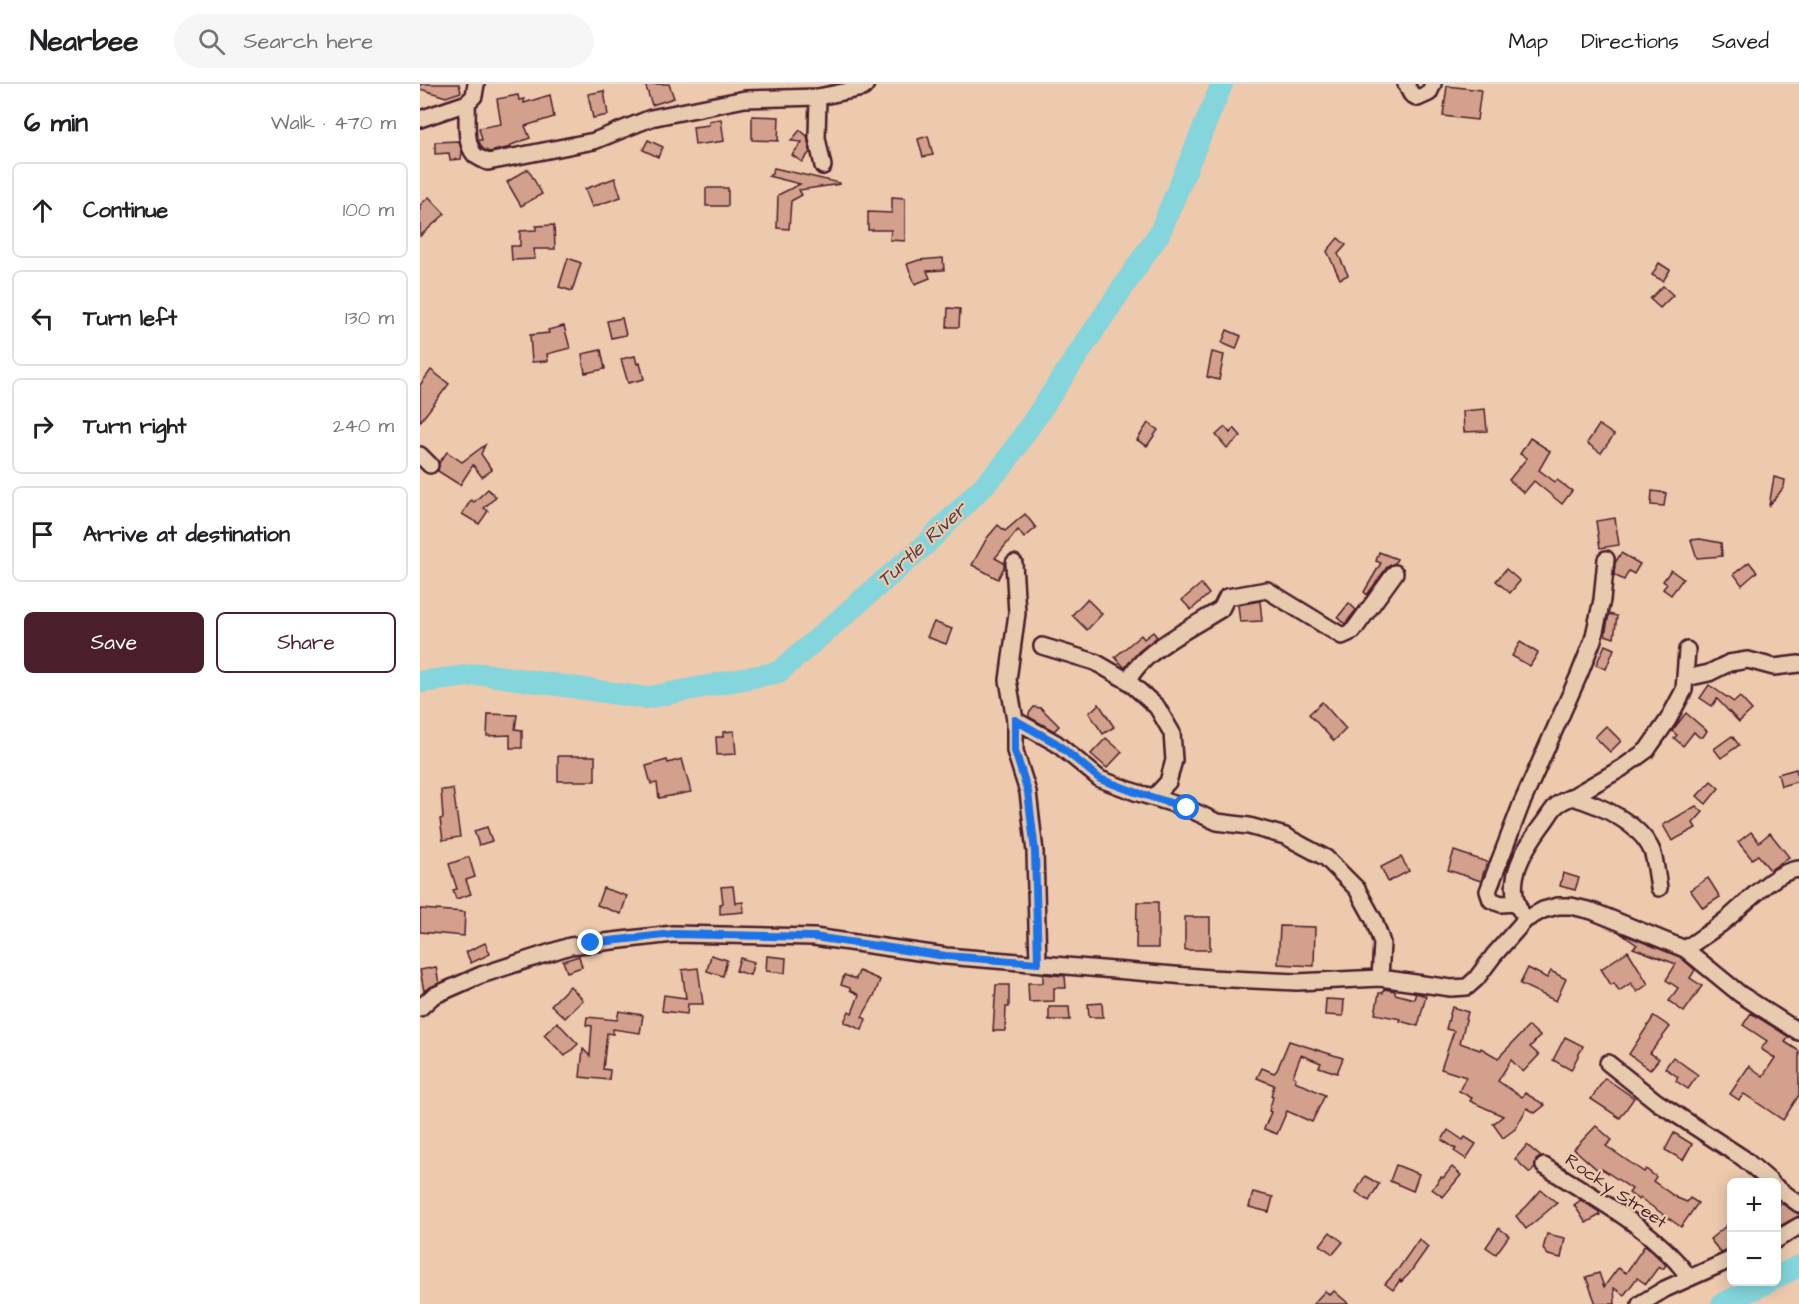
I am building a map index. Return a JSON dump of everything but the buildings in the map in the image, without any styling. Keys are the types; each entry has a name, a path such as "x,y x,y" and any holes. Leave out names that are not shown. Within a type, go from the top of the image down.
{"street":[{"path":"420,119 467,103 474,96 476,84"},
{"path":"467,103 468,137 471,147 476,156 488,162 594,141 651,118 744,99 818,97 849,92 863,88 866,84"},
{"path":"1406,84 1411,94 1418,98 1429,93 1433,84"},
{"path":"818,97 817,138 823,166"},
{"path":"1516,903 1502,904 1491,900 1488,891 1521,805 1593,640 1602,600 1606,559"},
{"path":"1014,563 1017,613 1008,680 1015,720 1015,751 1028,792 1035,852 1038,963"},
{"path":"1128,681 1133,670 1144,659 1221,609 1227,597 1267,590 1342,636 1353,631 1395,573"},
{"path":"1042,646 1095,662 1128,681 1157,707 1172,733 1174,760 1168,782 1154,797 1135,792"},
{"path":"1526,920 1516,903 1514,883 1519,863 1535,834 1557,805 1622,768 1647,750 1668,720 1684,690 1687,650"},
{"path":"1686,678 1709,673 1729,663 1748,660 1774,667 1799,664"},
{"path":"1015,720 1056,743 1100,779 1187,808 1217,822 1249,826 1285,836 1326,858 1358,889 1374,920 1382,943 1380,978"},
{"path":"1572,797 1596,804 1639,831 1652,852 1659,888"},
{"path":"1685,949 1725,921 1778,875 1790,869 1799,868"},
{"path":"420,1008 433,996 481,975 570,946 673,934 814,937 946,956 1260,981 1297,982 1380,978 1451,988 1467,987 1526,920 1543,910 1558,906 1571,906 1592,911 1685,949 1740,994 1799,1032"},
{"path":"1608,1063 1657,1102 1743,1158 1766,1178"},
{"name":"Rocky Street","path":"1544,1166 1645,1231 1668,1251 1689,1277"},
{"path":"1781,1191 1799,1204"},
{"path":"1781,1237 1799,1226"},
{"path":"1640,1304 1689,1277 1727,1260"}],"waterway":[{"name":"Turtle River","path":"420,682 483,674 646,698 779,672 926,544 1003,466 1160,232 1222,84"},
{"path":"1781,1275 1799,1266"},
{"path":"1722,1304 1760,1286"}],"route":[{"path":"591,943 673,934 814,937 946,956 1038,963 1035,852 1028,792 1015,751 1015,720 1056,743 1100,779 1187,808"}]}
